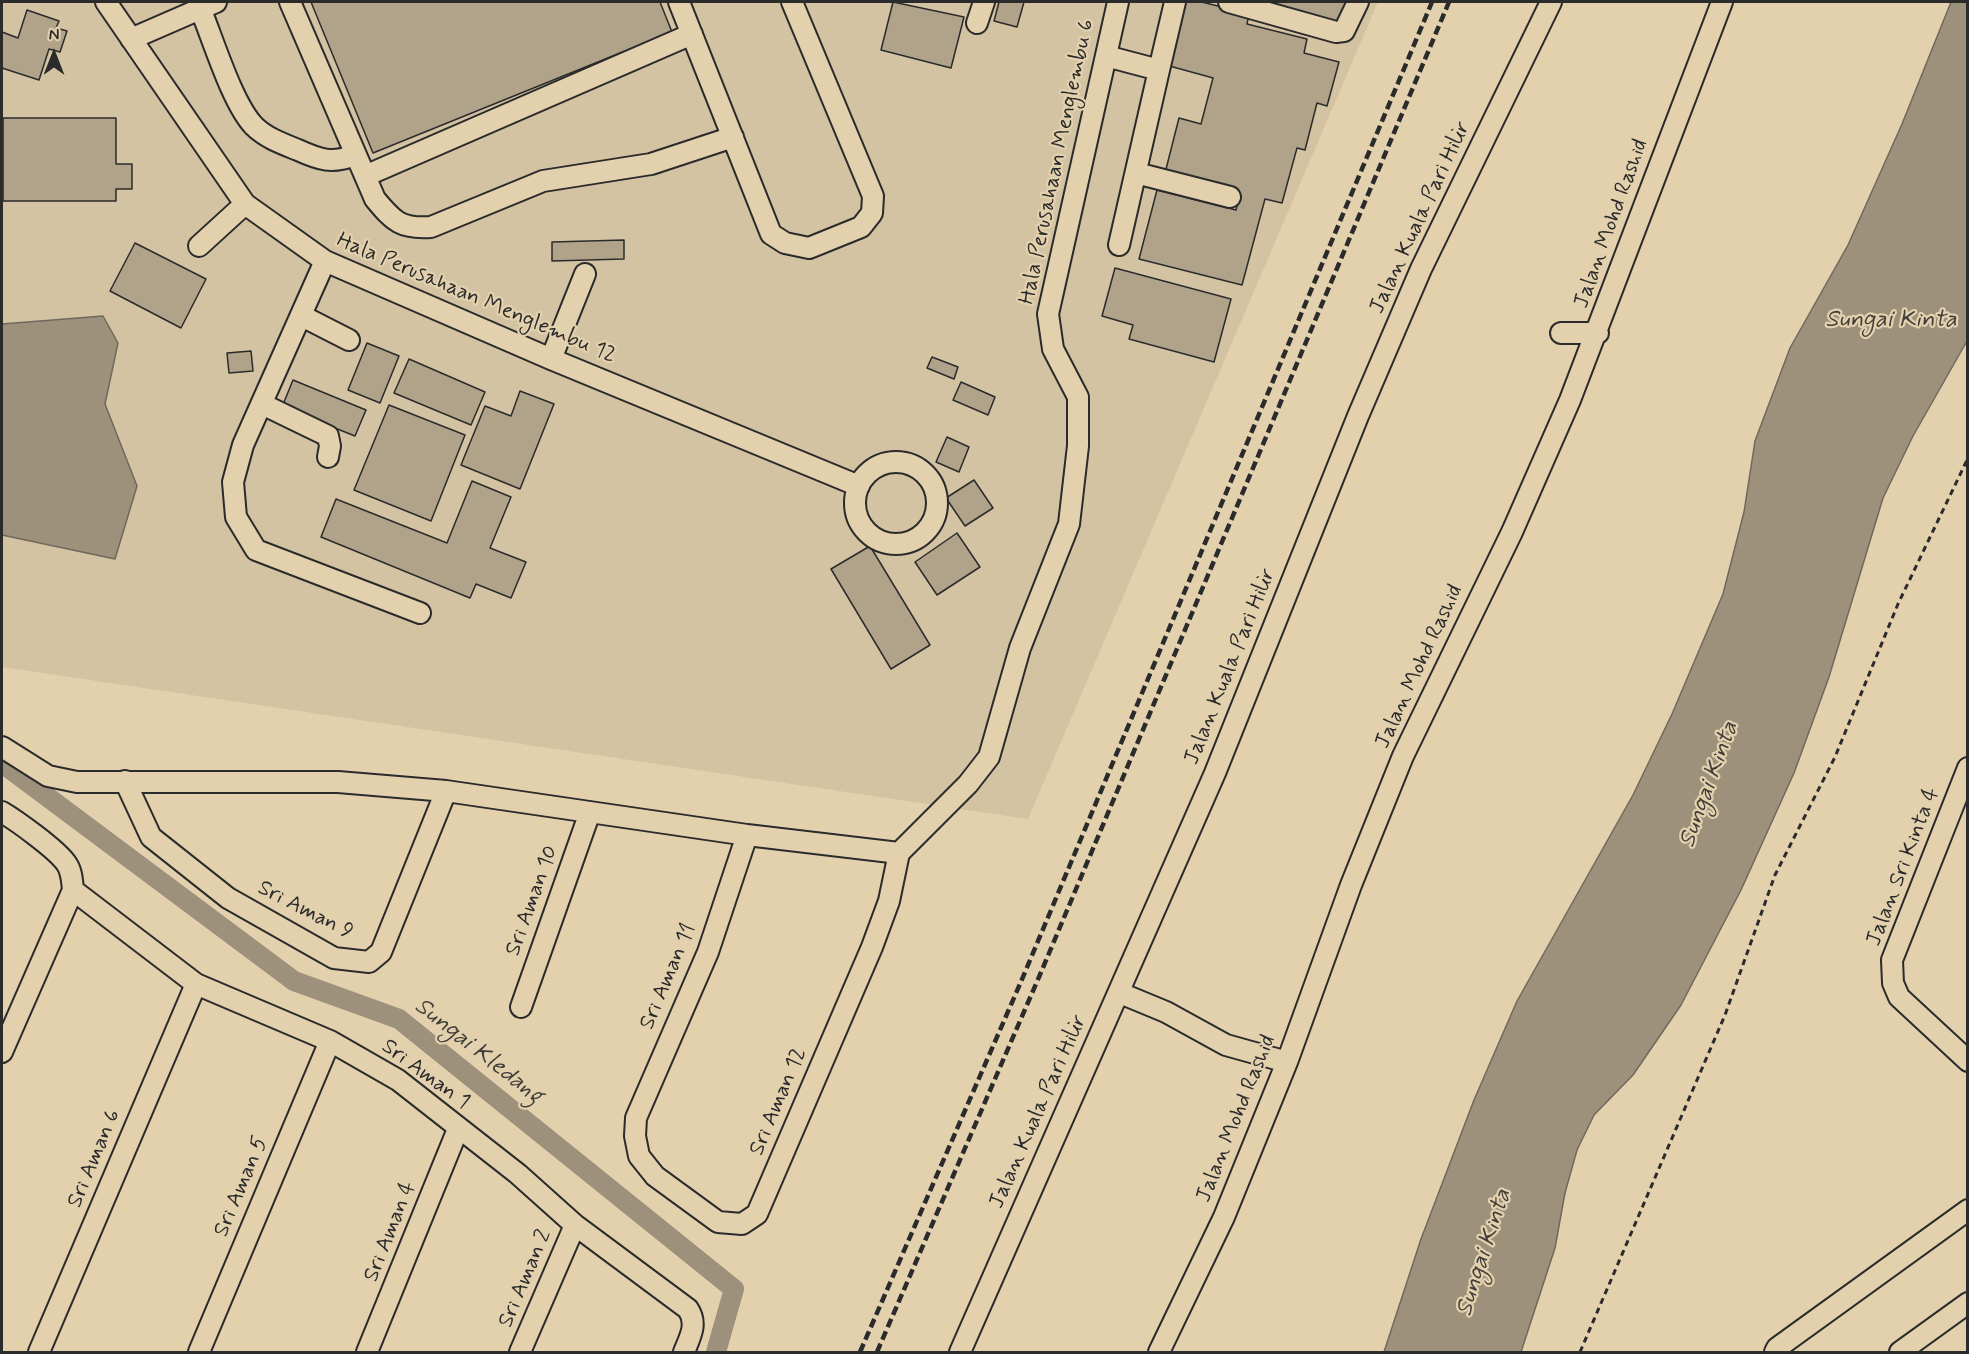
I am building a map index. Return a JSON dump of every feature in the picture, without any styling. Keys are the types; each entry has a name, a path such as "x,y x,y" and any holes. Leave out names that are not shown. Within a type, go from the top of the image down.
{"street":[{"name":"Hala Perusahaan Menglembu 12","path":"106,2 245,204 325,261 551,359 859,486"},
{"path":"290,2 375,200 392,220 411,228 431,227 543,181 651,164 733,137"},
{"path":"679,2 771,234 785,243 809,248 861,227 872,213 873,196 792,2"},
{"path":"977,23 984,2"},
{"name":"Hala Perusahaan Menglembu 6","path":"900,853 968,784 989,757 1020,648 1069,524 1078,446 1078,397 1053,348 1048,314 1118,2"},
{"path":"1119,245 1175,2"},
{"path":"1233,2 1336,32 1344,31 1349,25 1358,2"},
{"name":"Jalan Kuala Pari Hilir","path":"960,1353 1043,1159 1120,993 1215,773 1358,416 1421,269 1551,2"},
{"name":"Jalan Mohd Rashid","path":"1159,1353 1224,1217 1287,1062 1351,885 1403,756 1512,532 1598,333 1722,2"},
{"path":"131,39 208,5 242,108 254,126 277,142 326,162 355,156"},
{"path":"365,176 692,34"},
{"path":"1106,56 1159,70"},
{"path":"1136,173 1230,197"},
{"path":"199,246 245,204"},
{"path":"325,261 243,446 233,482 236,517 256,550 420,613"},
{"path":"551,359 585,274"},
{"path":"302,316 349,340"},
{"path":"1561,333 1598,333"},
{"path":"262,404 328,436 330,446 328,458"},
{"path":"893,462 914,466 930,479 938,499 934,520 920,537 900,544 879,541 862,527 855,507 859,486 872,469 893,462"},
{"path":"2,747 48,776 77,782 338,782 446,791 747,835 900,853"},
{"name":"Jalan Sri Kinta 4","path":"1968,768 1892,960 1893,983 1899,997 1968,1062"},
{"name":"Sri Aman 9","path":"125,781 150,837 228,898 334,957 369,962 381,952 446,791"},
{"path":"2,812 14,819 66,862 71,873 73,891 2,1052"},
{"name":"Sri Aman 10","path":"521,1007 590,812"},
{"name":"Sri Aman 11","path":"635,1136 636,1118 708,952 747,835"},
{"name":"Sri Aman 12","path":"635,1136 639,1156 655,1176 718,1222 742,1224 757,1214 872,947 889,901 900,853"},
{"name":"Sri Aman 1","path":"73,891 196,984 330,1041 398,1080 518,1174 575,1225 688,1309 694,1318 693,1331 684,1353"},
{"name":"Sri Aman 6","path":"39,1353 196,984"},
{"path":"1120,993 1166,1012 1226,1045 1287,1062"},
{"name":"Sri Aman 5","path":"199,1353 330,1041"},
{"name":"Sri Aman 4","path":"367,1353 458,1129"},
{"path":"1775,1353 1777,1348 1968,1210"},
{"name":"Sri Aman 2","path":"520,1353 575,1225"},
{"path":"1900,1353 1968,1303"}],"path":[{"path":"1580,1353 1725,1015 1775,875 1835,757 1898,604 1968,458"}],"shaded area":[{"path":"2,2 1378,2 1028,819 2,667"}],"water":[{"name":"Sungai Kinta","path":"1951,2 1967,2 1967,341 1913,436 1883,498 1829,677 1794,773 1741,890 1681,1005 1633,1075 1594,1115 1577,1150 1565,1193 1555,1248 1521,1352 1384,1352 1421,1239 1474,1100 1517,1001 1633,795 1672,714 1723,594 1744,512 1755,441 1790,348 1848,245 1902,124"},
{"path":"103,316 118,343 105,404 137,486 115,559 2,535 2,324"}],"building":[{"path":"311,2 660,2 672,32 373,153"},
{"path":"893,2 964,17 951,68 881,50"},
{"path":"999,2 1024,2 1017,27 994,21"},
{"path":"1183,2 1202,2 1249,14 1247,24 1307,39 1304,53 1339,62 1327,106 1317,103 1305,150 1297,148 1282,203 1265,199 1242,285 1139,259 1157,190 1236,210 1240,193 1165,173 1179,118 1201,124 1213,78 1166,65"},
{"path":"1260,2 1353,2 1347,25"},
{"path":"27,10 59,21 56,28 67,31 60,52 49,49 39,80 2,68 2,32 18,38"},
{"path":"3,118 116,118 116,164 132,164 132,189 116,189 116,201 3,201"},
{"path":"624,240 624,259 552,261 552,242"},
{"path":"135,243 206,279 181,328 110,291"},
{"path":"1115,268 1231,299 1214,362 1129,339 1133,325 1102,316"},
{"path":"367,343 399,356 380,403 348,390"},
{"path":"251,351 253,371 229,373 227,353"},
{"path":"932,357 958,367 954,379 927,368"},
{"path":"409,359 485,392 471,425 394,393"},
{"path":"293,380 366,410 355,436 282,407"},
{"path":"961,382 995,397 988,415 953,400"},
{"path":"520,391 554,404 520,489 461,465 485,406 511,416"},
{"path":"389,405 465,435 431,521 354,490"},
{"path":"947,437 969,447 959,472 936,462"},
{"path":"974,480 993,508 965,526 946,498"},
{"path":"472,481 511,497 490,548 526,562 511,598 476,584 470,598 321,537 336,499 447,543"},
{"path":"957,533 980,567 937,595 915,562"},
{"path":"870,546 930,645 891,669 831,569"}],"waterway":[{"name":"Sungai Kledang","path":"2,763 294,981 399,1019 734,1289 716,1352"}],"railway":[{"path":"860,1352 1020,984 1432,2"},
{"path":"877,1352 1039,977 1449,2"}]}
